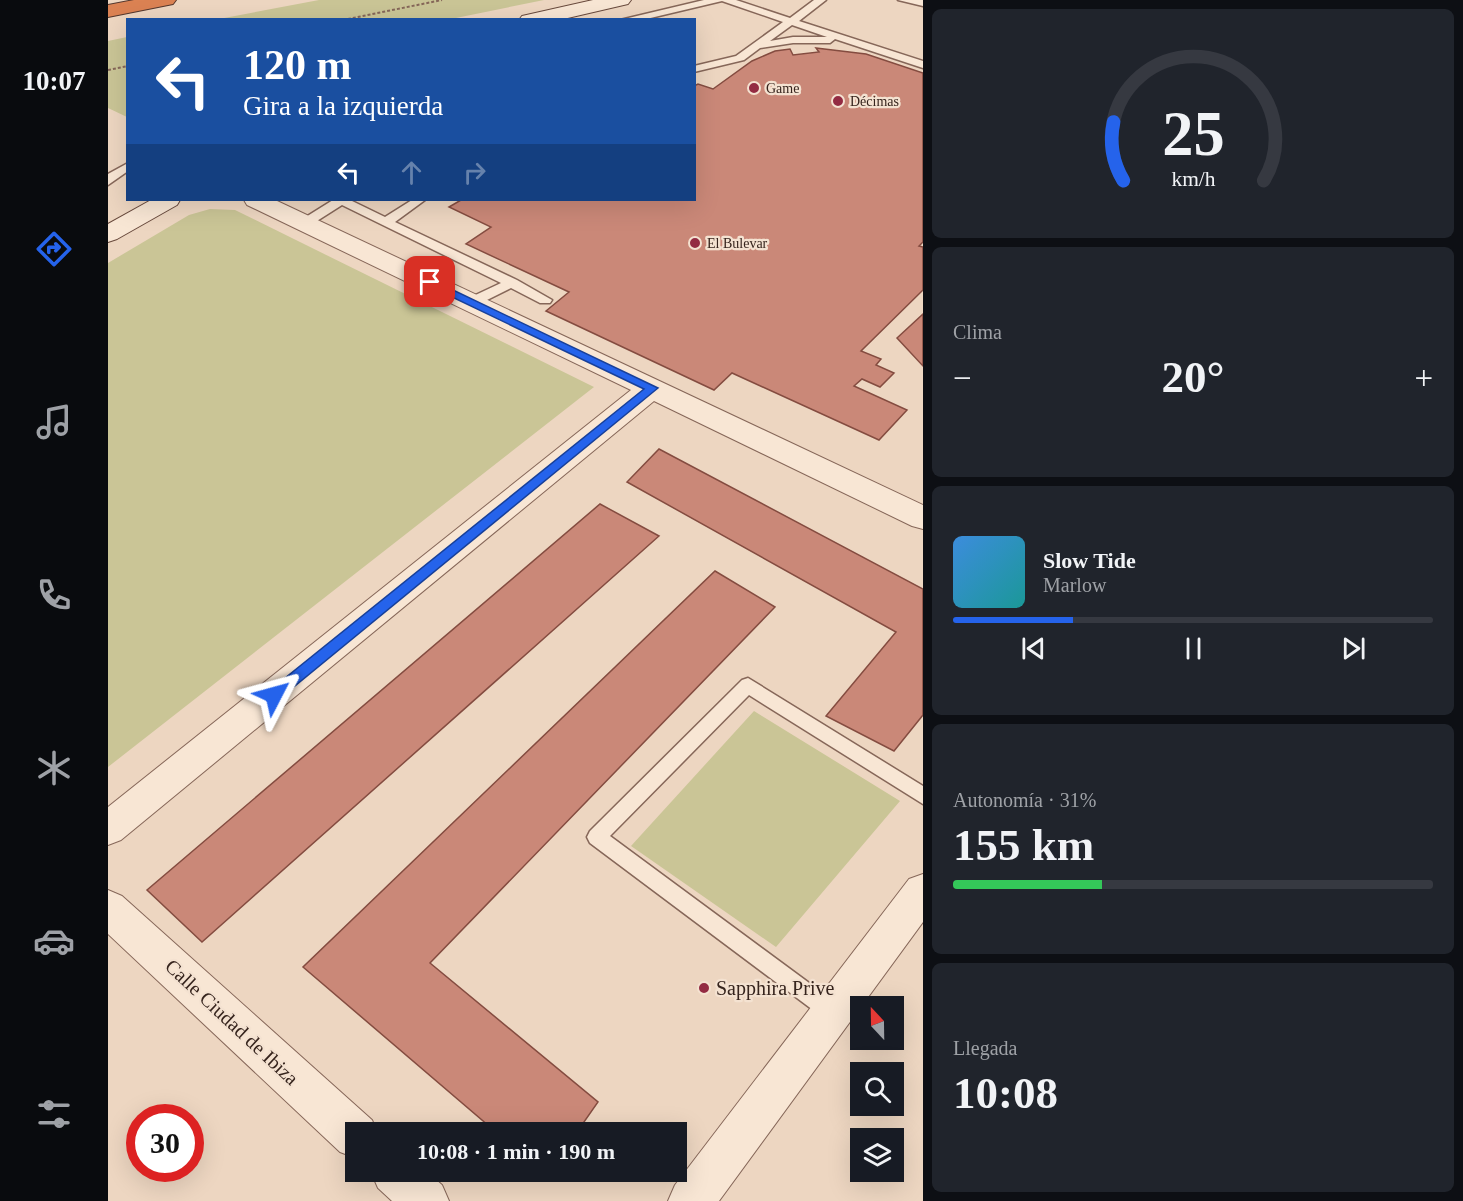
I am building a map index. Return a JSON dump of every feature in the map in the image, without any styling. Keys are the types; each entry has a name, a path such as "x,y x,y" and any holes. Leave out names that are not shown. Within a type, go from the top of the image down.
{"highway":[{"path":"108,11 166,0"}],"street":[{"path":"539,18 621,0"},
{"path":"108,234 166,201"},
{"path":"258,201 923,518"},
{"path":"108,829 652,388"},
{"path":"691,1201 923,891"},
{"name":"Calle Ciudad de Ibiza","path":"108,908 345,1126"},
{"path":"405,1182 426,1201"}],"lane":[{"path":"634,18 718,0"},
{"path":"726,0 923,65"},
{"path":"696,69 740,58 821,0"},
{"path":"903,0 923,3"},
{"path":"754,49 772,43 816,39 862,45"},
{"path":"108,181 116,172 126,167"},
{"path":"305,223 339,201"},
{"path":"343,201 545,300"},
{"path":"386,222 418,201"},
{"path":"472,302 512,283"},
{"path":"832,1012 597,837 748,685 923,796"}],"path":[{"path":"354,18 442,0"},
{"path":"108,70 126,66"}],"shaded area":[{"path":"319,0 544,0 456,18 224,18"},
{"path":"126,37 126,117 108,108 108,41"},
{"path":"210,209 235,210 594,387 108,767 108,263 189,215"},
{"path":"754,711 900,801 776,947 631,846"}],"building":[{"name":"El Bulevar","path":"816,48 866,54 923,73 923,242 919,246 923,247 923,290 861,351 881,359 876,365 894,373 880,387 862,379 854,386 907,410 879,440 732,373 714,390 546,311 569,292 466,244 491,227 449,207 459,201 696,201 696,85 713,89 752,61 775,51 790,49 793,55 819,52"},
{"path":"923,314 923,366 897,338"},
{"path":"659,449 923,589 923,715 894,751 826,716 896,632 627,482"},
{"path":"600,504 659,536 202,942 147,890"},
{"path":"715,571 775,607 430,963 598,1102 584,1122 484,1122 303,967"}],"place":[{"name":"Game","path":"754,88"},
{"name":"Décimas","path":"838,101"},
{"name":"El Bulevar","path":"695,243"},
{"name":"Sapphira Prive","path":"704,988"}],"route":[{"path":"274,695 652,388 430,282"}]}
